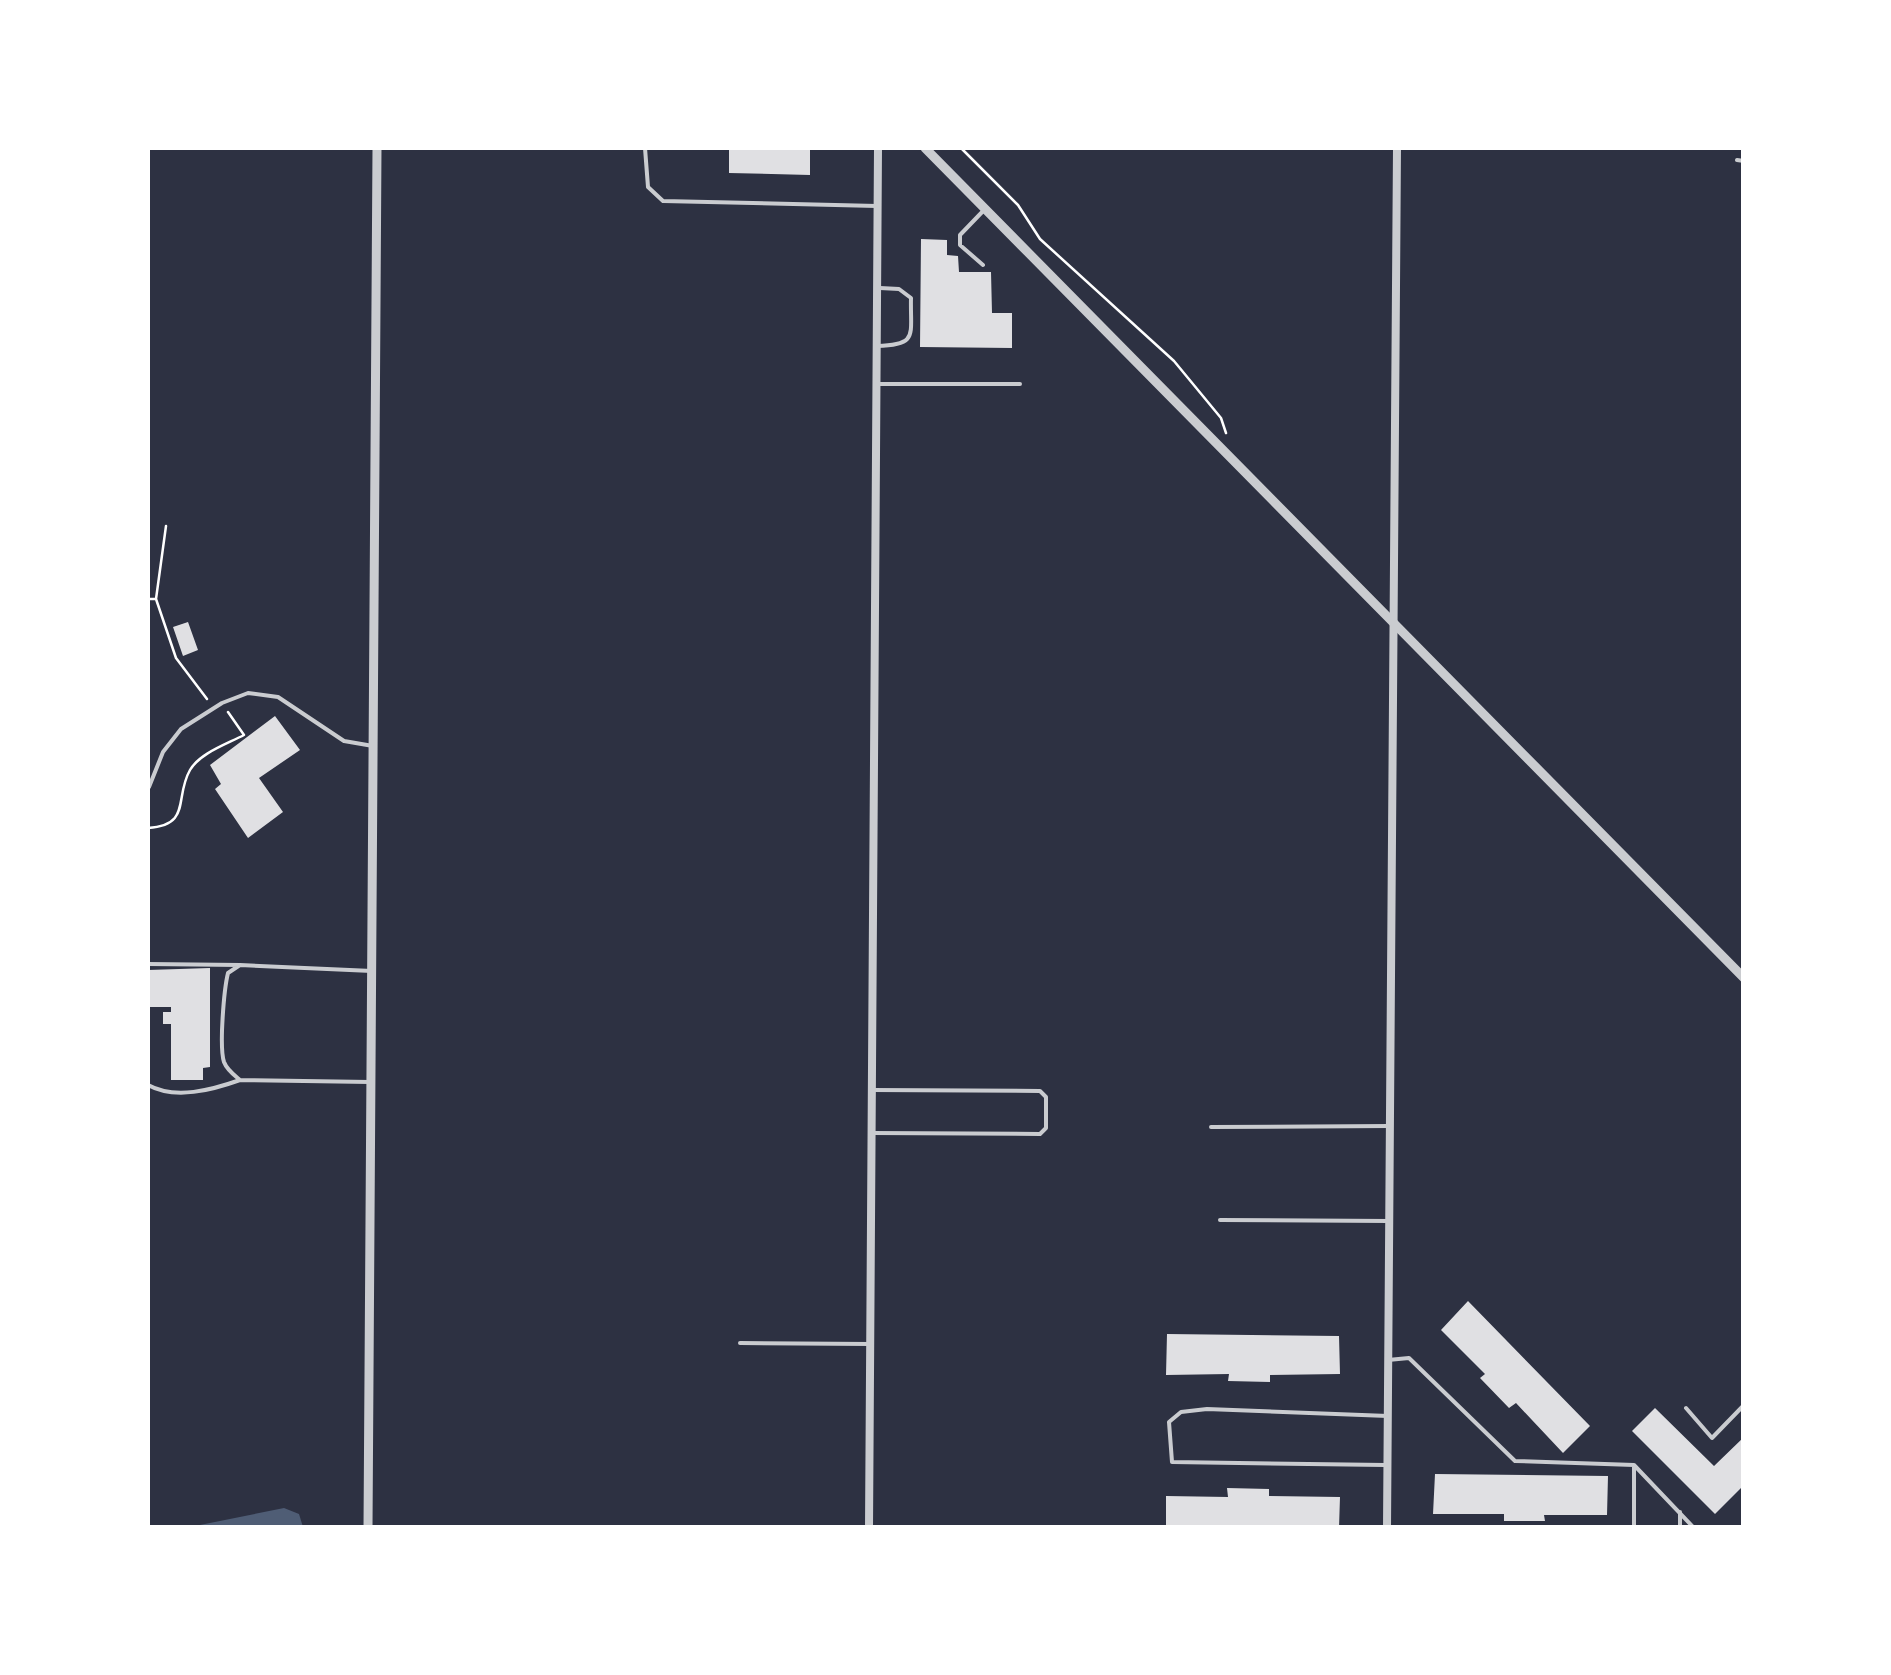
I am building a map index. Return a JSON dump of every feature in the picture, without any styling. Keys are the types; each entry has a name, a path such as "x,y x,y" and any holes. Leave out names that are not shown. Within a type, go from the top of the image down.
{"street":[{"path":"368,1528 376,148"},
{"path":"869,1528 878,148"},
{"path":"924,148 1744,978"},
{"path":"1387,1528 1397,148"}],"lane":[{"path":"645,148 648,187 663,202 878,206"},
{"path":"983,265 960,245 960,235 985,209"},
{"path":"877,346 907,342 911,298 899,289 878,288"},
{"path":"877,384 1020,384"},
{"path":"149,787 163,752 182,729 222,702 248,693 278,697 344,741 373,746"},
{"path":"148,964 372,971"},
{"path":"240,965 228,973 225,987 223,1060 240,1080"},
{"path":"148,1085 159,1092 190,1092 240,1080 371,1082"},
{"path":"872,1090 1040,1091 1046,1097 1046,1128 1040,1134 872,1132"},
{"path":"1212,1127 1390,1126"},
{"path":"1220,1220 1389,1221"},
{"path":"740,1343 870,1344"},
{"path":"1388,1360 1410,1358 1515,1461 1634,1465 1694,1528"},
{"path":"1686,1408 1712,1438 1744,1406"},
{"path":"1387,1465 1172,1462 1169,1422 1181,1412 1208,1409 1388,1416"},
{"path":"1634,1465 1634,1528"},
{"path":"1680,1511 1680,1528"}],"path":[{"path":"962,148 1018,204 1040,238 1174,360 1221,418 1226,433"},
{"path":"166,526 156,599 176,658 214,708"},
{"path":"148,599 156,599"},
{"path":"148,828 164,826 179,814 192,767 227,741 244,735 222,702"}],"water":[{"path":"284,1508 299,1514 303,1527 190,1527"}],"building":[{"path":"729,148 810,148 810,175 729,173"},
{"path":"921,239 947,240 947,255 958,256 959,272 991,272 992,313 1012,313 1012,348 920,347"},
{"path":"188,622 198,650 183,656 173,627"},
{"path":"275,716 300,750 259,778 283,812 248,838 215,789 221,784 210,765"},
{"path":"210,968 210,1067 203,1068 203,1080 171,1080 171,1024 163,1024 163,1012 171,1012 171,1007 148,1007 148,970"},
{"path":"1468,1301 1590,1426 1563,1453 1516,1403 1509,1408 1480,1378 1485,1374 1441,1330"},
{"path":"1167,1334 1339,1336 1340,1374 1270,1375 1270,1382 1228,1381 1229,1374 1166,1375"},
{"path":"1655,1408 1714,1466 1744,1437 1744,1485 1715,1514 1632,1431"},
{"path":"1435,1474 1608,1476 1607,1515 1544,1515 1545,1521 1504,1521 1504,1514 1433,1514"},
{"path":"1227,1488 1269,1489 1269,1496 1340,1497 1339,1528 1166,1528 1166,1496 1228,1497"}]}
